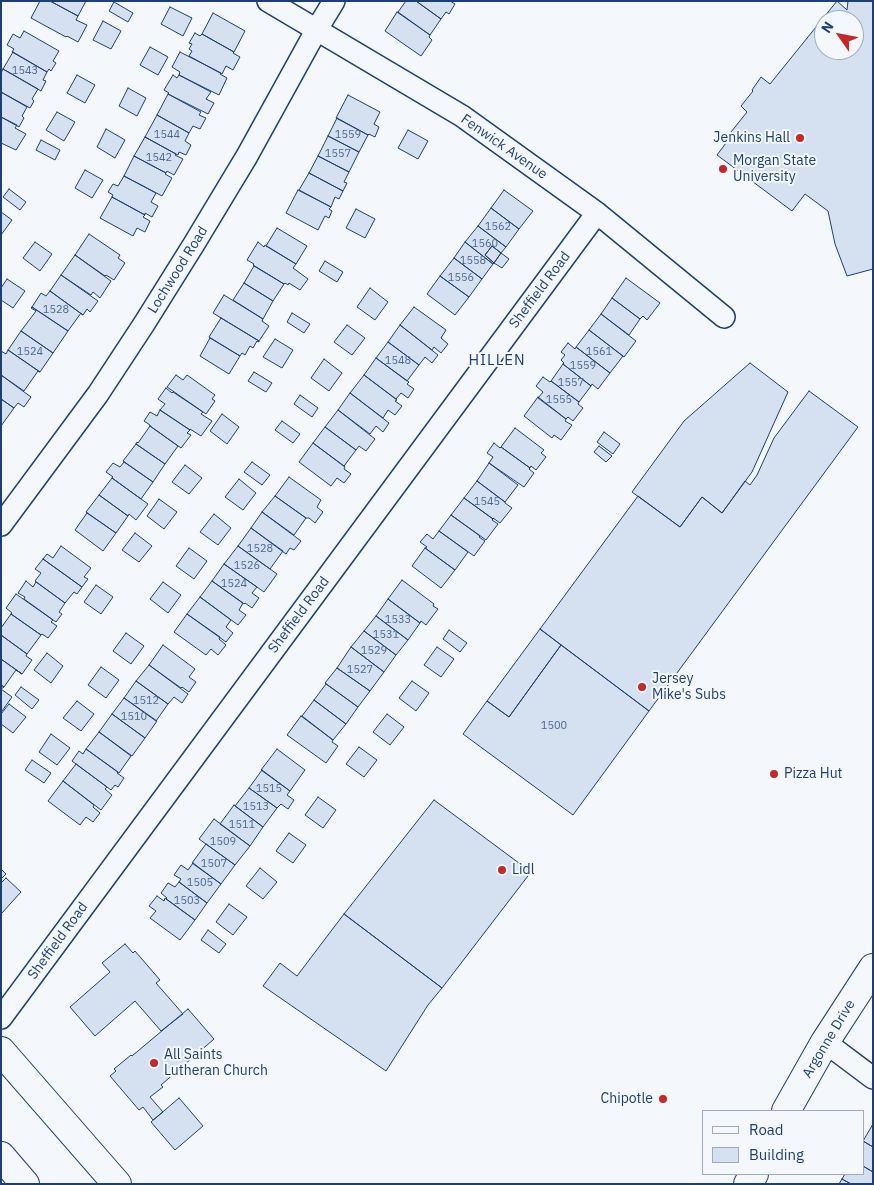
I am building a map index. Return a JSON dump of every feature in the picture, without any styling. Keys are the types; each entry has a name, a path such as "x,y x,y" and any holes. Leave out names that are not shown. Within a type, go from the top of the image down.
{"main road":[{"name":"Argonne Drive","path":"787,1110 825,1042 873,968"},
{"path":"1,1051 117,1184"},
{"path":"1,1156 25,1184"}],"street":[{"name":"Fenwick Avenue","path":"268,1 462,116 597,213 724,317"},
{"name":"Lochwood Road","path":"1,525 98,394 144,324 247,156 316,29 334,1"},
{"name":"Sheffield Road","path":"1,1018 597,213"},
{"path":"825,1042 873,1078"}],"building":[{"path":"40,1 50,1 78,16 76,20 87,25 78,42 31,18"},
{"path":"50,1 86,1 78,16"},
{"path":"406,1 416,1 441,19 430,35 398,12"},
{"path":"416,1 450,1 455,4 449,14 446,12 441,19"},
{"name":"Jenkins Hall","path":"837,1 847,10 830,10"},
{"name":"Jenkins Hall","path":"848,1 873,1 873,269 847,276 835,244 828,211 805,194 792,211 717,155 729,139 727,137 747,112 741,106 761,77 770,84 814,29 814,60 864,60 864,10 847,10"},
{"path":"114,2 133,13 128,22 109,11"},
{"path":"170,7 192,18 183,36 161,24"},
{"path":"397,12 430,35 429,37 432,40 421,56 385,31"},
{"path":"213,13 245,31 234,52 202,34"},
{"path":"103,21 121,31 111,49 93,40"},
{"path":"24,31 59,51 53,61 56,63 51,71 49,69 47,72 12,52 14,49 7,45 13,34 20,38"},
{"path":"195,33 200,36 202,34 240,57 233,70 226,66 222,74 189,56 192,51 189,49 192,44 189,43"},
{"path":"150,47 168,57 158,75 140,65"},
{"path":"13,52 47,72 43,80 46,81 41,91 3,69"},
{"path":"180,52 227,78 219,95 179,75 180,72 172,67"},
{"path":"3,69 38,89 32,99 34,101 30,108 1,92 1,73"},
{"path":"77,75 95,85 85,103 67,93"},
{"path":"173,75 177,78 179,75 211,92 206,99 214,103 208,114 168,94 164,90"},
{"path":"128,88 146,98 137,116 119,106"},
{"path":"1,92 27,107 19,127 1,117"},
{"path":"168,94 201,112 199,115 206,118 200,129 193,126 189,133 157,115"},
{"path":"348,95 380,112 374,124 379,127 375,137 336,118"},
{"path":"57,112 75,122 64,141 46,130"},
{"path":"157,115 189,133 185,141 191,145 186,155 179,152 178,155 145,137"},
{"path":"1,117 17,125 15,128 26,134 16,150 1,143"},
{"path":"337,118 368,135 359,152 328,136"},
{"path":"106,129 125,140 115,158 97,147"},
{"path":"408,130 428,141 418,159 398,148"},
{"path":"328,136 359,152 349,172 318,156"},
{"path":"145,137 183,159 174,175 167,171 166,173 134,156"},
{"path":"41,140 60,150 55,160 36,150"},
{"path":"134,156 172,178 162,196 124,176"},
{"path":"318,156 349,172 344,182 347,183 343,191 309,173"},
{"path":"85,170 103,180 92,198 75,188"},
{"path":"309,173 343,191 339,199 335,197 331,207 299,190"},
{"path":"124,176 156,193 151,202 158,206 152,217 112,197 113,195 108,192 113,184 118,186"},
{"path":"9,189 26,202 20,210 3,197"},
{"path":"298,190 331,207 329,209 332,211 329,218 325,216 318,230 286,213"},
{"path":"504,190 533,211 519,229 491,208"},
{"path":"112,197 145,215 143,217 150,221 145,232 137,228 133,236 100,218"},
{"path":"491,208 519,229 506,247 478,226"},
{"path":"356,209 375,219 365,238 346,228"},
{"path":"1,212 12,220 1,235"},
{"path":"478,226 506,247 501,253 492,246 485,255 493,264 465,242"},
{"path":"277,228 307,246 296,264 266,246"},
{"path":"89,234 120,255 118,258 125,263 114,280 75,255"},
{"path":"35,242 52,254 40,271 23,258"},
{"path":"258,242 296,264 293,268 308,279 300,290 289,283 288,285 284,284 247,260"},
{"path":"465,242 493,264 482,279 454,258"},
{"path":"492,246 501,253 494,263 485,255"},
{"path":"501,253 509,259 502,268 494,263"},
{"path":"75,255 111,281 100,298 93,292 91,295 61,275"},
{"path":"454,258 482,279 469,297 440,276"},
{"path":"325,261 343,272 337,282 319,271"},
{"path":"254,266 284,284 273,301 244,283"},
{"path":"61,275 98,301 90,312 87,309 83,315 50,291"},
{"path":"440,276 469,297 455,315 427,294"},
{"path":"626,278 660,303 647,320 643,316 640,319 612,298"},
{"path":"7,279 25,291 13,308 1,300 1,288"},
{"path":"244,283 273,301 263,319 233,300"},
{"path":"370,288 388,302 375,320 357,307"},
{"path":"50,291 81,313 68,331 32,307 41,293 46,296"},
{"path":"224,295 263,319 262,321 269,326 259,341 213,313"},
{"path":"612,298 640,319 629,335 601,314"},
{"path":"32,307 68,331 53,353 21,331 36,311"},
{"path":"414,307 446,330 441,338 448,344 441,353 434,347 432,350 400,325"},
{"path":"292,313 310,324 304,333 287,322"},
{"path":"601,314 636,341 624,357 589,330"},
{"path":"221,318 259,342 257,341 253,348 250,346 245,355 242,353 240,356 209,337"},
{"path":"347,325 365,338 352,355 334,342"},
{"path":"400,325 438,355 432,363 425,357 419,365 388,342"},
{"path":"589,330 623,356 610,373 576,347"},
{"path":"21,331 53,353 40,372 8,350"},
{"path":"210,338 240,356 229,374 200,356"},
{"path":"275,339 293,350 282,368 263,357"},
{"path":"388,342 419,365 407,381 376,358"},
{"path":"568,343 610,373 598,389 592,384 591,386 563,364 561,360 565,355 561,352"},
{"path":"8,350 40,372 38,371 24,391 1,375 1,351 6,354"},
{"path":"376,358 409,382 407,384 414,389 408,398 401,393 396,399 364,375"},
{"path":"324,359 342,373 329,391 311,378"},
{"path":"750,363 788,392 752,472 722,513 702,497 680,527 632,492 684,421"},
{"path":"563,364 591,386 579,402 551,381"},
{"path":"254,372 272,383 266,392 248,381"},
{"path":"1,375 31,397 24,407 18,403 14,408 1,399"},
{"path":"176,375 183,380 187,375 215,395 212,399 215,401 206,414 167,387"},
{"path":"364,375 402,406 395,415 388,410 383,418 350,393"},
{"path":"543,377 579,402 578,404 583,408 573,421 568,417 566,419 538,398 543,392 536,386"},
{"path":"166,388 203,412 201,414 212,421 201,436 160,410 165,404 158,399"},
{"path":"809,391 858,427 649,711 540,629 638,496 680,527 702,497 722,513 745,481 750,485 757,475 774,438"},
{"path":"350,393 389,423 383,432 376,426 370,434 338,410"},
{"path":"300,395 318,408 312,417 294,404"},
{"path":"538,397 572,425 561,440 554,435 552,438 524,416"},
{"path":"1,399 14,408 1,426"},
{"path":"160,410 190,430 187,433 191,435 181,448 144,421 150,412 157,416"},
{"path":"338,410 375,439 366,451 359,446 356,450 325,427"},
{"path":"222,414 239,427 227,444 210,431"},
{"path":"282,421 300,434 293,443 275,430"},
{"path":"150,426 178,446 165,464 136,444"},
{"path":"325,427 356,450 344,466 313,443"},
{"path":"515,428 544,450 541,453 546,457 536,470 531,466 530,468 501,447"},
{"path":"604,432 620,444 613,454 597,442"},
{"path":"313,443 345,467 344,469 351,474 344,483 337,478 331,486 299,462"},
{"path":"494,443 530,468 534,473 524,487 489,463 493,457 487,453"},
{"path":"136,444 165,464 153,482 123,461"},
{"path":"599,446 612,456 606,462 594,452"},
{"path":"124,462 153,482 141,499 106,472 113,463 120,467"},
{"path":"252,462 270,475 262,485 244,472"},
{"path":"489,463 518,485 505,502 477,481"},
{"path":"185,465 202,478 189,494 172,482"},
{"path":"289,477 321,500 317,507 323,512 315,523 275,496"},
{"path":"112,478 148,504 136,520 99,495"},
{"path":"239,479 256,493 243,510 225,497"},
{"path":"477,481 512,508 500,523 464,498"},
{"path":"99,495 128,516 116,533 86,512"},
{"path":"275,496 306,518 294,535 262,512"},
{"path":"464,498 498,524 486,540 451,515"},
{"path":"159,499 177,512 164,529 147,516"},
{"path":"262,512 301,541 294,550 290,548 286,554 251,528"},
{"path":"87,513 116,533 103,551 75,530"},
{"path":"214,514 231,528 218,545 200,532"},
{"path":"451,515 485,541 474,556 439,531"},
{"path":"251,528 283,551 270,569 238,546"},
{"path":"439,531 468,552 455,570 425,548 427,547 420,542 427,534 433,539"},
{"path":"135,533 152,546 139,562 122,550"},
{"path":"61,546 91,568 84,577 88,579 82,587 43,559 47,554 53,558"},
{"path":"238,546 277,574 264,592 224,564"},
{"path":"189,548 207,561 194,579 176,566"},
{"path":"425,548 455,570 441,588 412,566"},
{"path":"43,559 82,587 77,594 74,592 65,603 35,581 41,573 35,569"},
{"path":"224,564 257,587 252,593 259,598 252,608 212,581"},
{"path":"402,580 438,609 426,625 421,621 420,623 388,599"},
{"path":"26,581 33,587 36,582 65,603 59,612 62,614 56,622 18,593"},
{"path":"212,581 243,603 239,610 246,615 238,625 200,597"},
{"path":"163,582 181,595 168,613 150,599"},
{"path":"96,585 113,597 101,614 84,602"},
{"path":"16,594 53,620 51,622 57,626 48,638 11,614 6,608"},
{"path":"200,597 231,620 226,627 233,633 226,642 187,614"},
{"path":"388,599 420,623 408,640 376,616"},
{"path":"11,614 41,635 27,654 1,635 1,628"},
{"path":"187,614 220,637 219,639 226,645 218,655 211,649 206,655 174,632"},
{"path":"376,616 408,640 396,655 364,631"},
{"path":"540,629 561,645 509,717 487,701"},
{"path":"449,630 467,643 460,652 443,639"},
{"path":"364,631 396,655 384,672 351,647"},
{"path":"126,633 144,646 131,664 113,651"},
{"path":"1,635 27,654 26,656 32,660 22,674 1,659"},
{"path":"163,645 195,669 189,677 196,682 189,692 149,665"},
{"path":"561,645 649,711 573,815 463,734 487,701 509,717"},
{"path":"351,647 384,672 370,691 337,668"},
{"path":"437,647 454,659 441,677 424,665"},
{"path":"47,653 63,666 51,683 34,670"},
{"path":"1,659 22,674 16,670 4,687 1,685"},
{"path":"149,665 188,694 182,703 174,697 168,704 136,681"},
{"path":"101,667 119,680 106,698 88,685"},
{"path":"337,668 370,691 358,707 325,683"},
{"path":"136,681 168,704 156,721 124,698"},
{"path":"412,681 429,693 416,711 399,698"},
{"path":"326,684 358,707 346,724 314,700"},
{"path":"21,687 39,700 32,709 15,695"},
{"path":"1,689 12,697 2,711 1,711"},
{"path":"124,698 157,721 145,738 112,714"},
{"path":"314,700 346,724 333,740 302,716"},
{"path":"77,701 94,714 81,731 63,718"},
{"path":"9,704 26,717 13,733 1,724 1,714"},
{"path":"112,714 145,738 132,756 99,732"},
{"path":"387,714 404,727 390,745 373,732"},
{"path":"301,716 333,740 332,742 338,746 326,763 287,735"},
{"path":"99,732 131,756 119,773 86,749"},
{"path":"51,734 70,748 57,765 39,752"},
{"path":"359,747 377,760 364,777 346,764"},
{"path":"86,749 124,778 118,787 115,785 111,790 72,761 79,751 83,754"},
{"path":"277,749 305,770 290,791 261,770"},
{"path":"32,760 51,773 44,783 25,770"},
{"path":"76,764 107,787 105,789 112,795 101,810 63,781"},
{"path":"262,770 290,791 287,795 294,800 288,809 281,804 277,808 249,788"},
{"path":"63,781 94,805 93,807 100,813 93,822 86,817 80,825 48,801"},
{"path":"249,788 277,808 263,827 235,806"},
{"path":"318,797 336,810 323,828 305,815"},
{"path":"434,800 531,872 442,988 344,914"},
{"path":"234,805 263,827 250,846 220,824"},
{"path":"214,819 250,846 235,865 199,839"},
{"path":"289,833 306,845 293,863 276,851"},
{"path":"206,844 235,865 221,884 192,863"},
{"path":"193,863 221,884 207,903 179,882 181,879 174,875 181,865 188,870"},
{"path":"260,868 277,882 263,899 246,886"},
{"path":"1,869 6,874 1,879"},
{"path":"6,878 21,892 1,914 1,883"},
{"path":"179,882 207,903 195,920 166,899 161,893 168,883 175,887"},
{"path":"157,896 164,901 165,898 195,920 180,940 150,918 156,911 149,906"},
{"path":"229,904 247,917 233,935 216,922"},
{"path":"344,914 442,988 428,1005 386,1071 263,986 280,963 297,976"},
{"path":"208,930 226,944 219,953 201,940"},
{"path":"125,944 133,953 135,951 160,980 156,983 183,1014 161,1031 135,1001 95,1036 70,1007 110,972 102,963"},
{"name":"All Saints Lutheran Church","path":"188,1009 214,1039 161,1085 163,1087 150,1097 163,1112 153,1120 143,1107 139,1110 110,1076 116,1071 114,1069"},
{"path":"179,1098 203,1126 175,1150 151,1122"},
{"path":"873,1124 873,1147 864,1142"},
{"path":"864,1142 873,1147 873,1172 864,1167"},
{"path":"864,1167 873,1172 873,1184 851,1184 842,1179 844,1175 864,1175"},
{"path":"842,1179 851,1184 839,1184"}],"place":[{"name":"Jenkins Hall","path":"800,138"},
{"name":"Morgan State University","path":"723,169"},
{"name":"Jersey Mike's Subs","path":"642,687"},
{"name":"Pizza Hut","path":"774,774"},
{"name":"Lidl","path":"502,870"},
{"name":"All Saints Lutheran Church","path":"154,1063"},
{"name":"Chipotle","path":"663,1099"}],"district":[{"name":"HILLEN","path":"497,361"}]}
